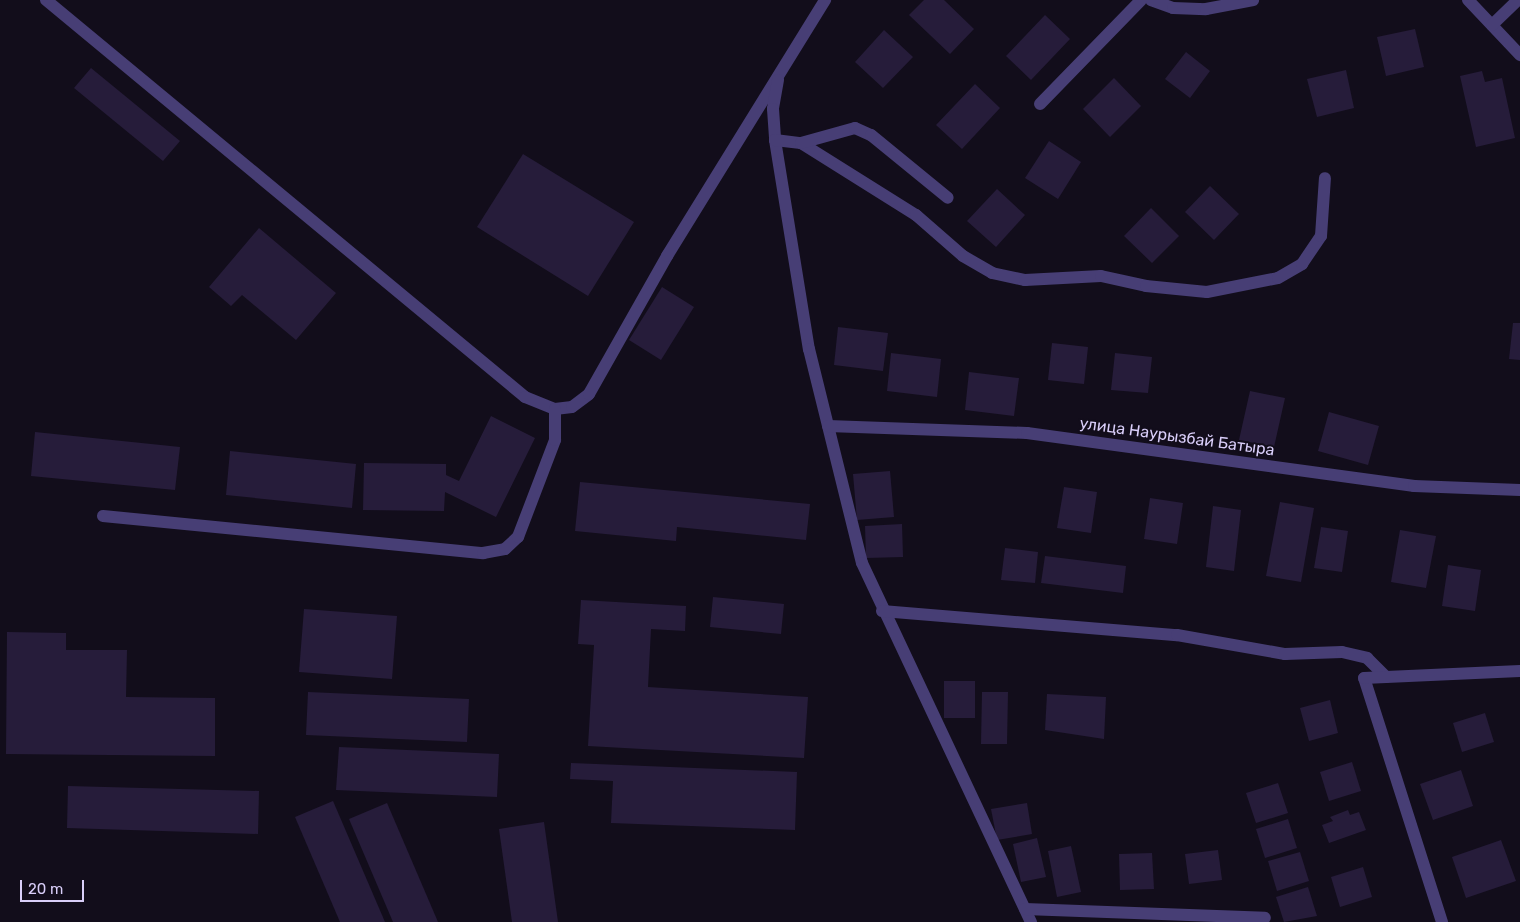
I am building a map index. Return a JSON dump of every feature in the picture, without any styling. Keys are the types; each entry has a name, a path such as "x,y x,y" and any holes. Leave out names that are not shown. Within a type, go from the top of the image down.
{"street":[{"path":"46,0 525,397 555,410 572,407 590,394 667,256 825,0"},
{"path":"1040,104 1141,0"},
{"path":"1151,0 1173,8 1206,9 1252,0"},
{"path":"1468,0 1520,55"},
{"path":"1492,25 1518,0"},
{"path":"779,73 773,109 774,140 809,349 862,563 882,611 1031,922"},
{"path":"801,144 855,128 871,135 948,198"},
{"path":"774,140 801,144 916,215 963,256 992,273 1025,280 1102,276 1146,286 1207,292 1278,278 1302,264 1322,236 1325,178"},
{"path":"102,516 482,553 505,549 518,537 555,440 555,410"},
{"name":"улица Наурызбай Батыра","path":"828,426 1027,433 1414,486 1520,490"},
{"path":"882,611 1177,635 1285,654 1342,652 1366,658 1386,677"},
{"path":"1442,922 1364,678 1520,671"},
{"path":"1024,909 1265,918"}],"building":[{"path":"924,0 944,0 974,29 950,54 909,15"},
{"path":"1045,15 1070,39 1031,80 1006,56"},
{"path":"1415,29 1424,67 1386,76 1377,37"},
{"path":"884,30 913,57 883,88 855,62"},
{"path":"1186,52 1210,71 1190,98 1165,79"},
{"path":"91,68 180,141 163,161 74,88"},
{"path":"1346,70 1354,108 1317,117 1307,79"},
{"path":"1482,71 1485,82 1502,78 1515,138 1476,147 1460,76"},
{"path":"1114,78 1141,106 1110,137 1083,109"},
{"path":"975,84 1000,108 962,149 936,125"},
{"path":"1049,141 1081,162 1058,199 1025,178"},
{"path":"523,154 634,222 588,296 477,227"},
{"path":"1210,186 1239,214 1214,240 1185,212"},
{"path":"997,189 1025,215 996,247 967,221"},
{"path":"1151,208 1179,236 1152,263 1124,236"},
{"path":"259,228 336,293 296,340 242,295 231,306 209,287"},
{"path":"662,287 694,307 661,360 629,340"},
{"path":"1513,323 1520,323 1520,360 1509,359"},
{"path":"838,327 888,333 883,371 834,365"},
{"path":"1052,343 1088,347 1084,384 1048,380"},
{"path":"891,353 941,359 937,397 887,391"},
{"path":"1115,353 1152,357 1148,393 1111,390"},
{"path":"969,372 1019,378 1014,416 965,410"},
{"path":"1250,391 1285,398 1274,447 1239,440"},
{"path":"1329,412 1379,426 1368,465 1318,451"},
{"path":"491,416 535,438 496,517 445,492 444,511 363,510 364,463 446,464 446,475 459,481"},
{"path":"35,432 180,447 175,490 31,476"},
{"path":"230,451 356,464 352,508 226,495"},
{"path":"890,471 894,517 857,520 853,474"},
{"path":"580,482 810,504 806,540 677,527 676,541 575,531"},
{"path":"1064,487 1097,492 1091,533 1057,528"},
{"path":"1150,498 1183,503 1177,544 1144,539"},
{"path":"1280,502 1314,508 1301,582 1266,576"},
{"path":"1213,506 1241,510 1234,571 1206,567"},
{"path":"902,524 903,557 866,558 865,526"},
{"path":"1321,527 1348,531 1342,572 1314,568"},
{"path":"1400,530 1436,536 1426,588 1391,582"},
{"path":"1005,548 1038,552 1035,583 1001,580"},
{"path":"1045,556 1126,566 1123,593 1041,583"},
{"path":"1448,565 1481,570 1475,611 1442,606"},
{"path":"713,597 784,604 781,634 710,627"},
{"path":"581,600 686,606 685,631 651,629 648,687 808,697 804,758 588,746 594,645 578,644"},
{"path":"304,609 397,616 392,679 299,672"},
{"path":"7,632 66,633 66,650 127,650 126,697 215,698 215,756 6,754"},
{"path":"944,681 975,681 975,718 944,718"},
{"path":"308,692 469,699 467,742 306,735"},
{"path":"982,692 1008,692 1007,744 981,744"},
{"path":"1047,694 1106,697 1104,739 1045,730"},
{"path":"1330,700 1338,733 1309,741 1300,708"},
{"path":"1485,713 1494,742 1462,752 1453,723"},
{"path":"339,747 499,754 497,797 336,790"},
{"path":"1352,762 1361,791 1329,801 1320,772"},
{"path":"571,763 797,772 795,830 611,823 613,781 570,779"},
{"path":"1461,770 1473,806 1433,820 1420,784"},
{"path":"1278,783 1288,813 1256,823 1246,793"},
{"path":"68,786 259,791 258,834 67,828"},
{"path":"333,801 385,922 340,922 295,817"},
{"path":"387,803 438,922 393,922 349,819"},
{"path":"1027,803 1032,834 997,840 991,809"},
{"path":"1348,810 1350,815 1359,812 1366,830 1329,843 1322,825 1333,821 1330,817"},
{"path":"1288,819 1297,848 1265,858 1256,829"},
{"path":"544,822 558,922 512,922 499,829"},
{"path":"1037,838 1046,877 1021,882 1013,844"},
{"path":"1501,840 1516,881 1466,898 1452,857"},
{"path":"1071,846 1081,892 1057,897 1048,851"},
{"path":"1218,850 1222,880 1189,884 1185,854"},
{"path":"1300,852 1309,881 1277,891 1268,861"},
{"path":"1152,853 1154,889 1120,890 1119,854"},
{"path":"1363,867 1372,897 1340,907 1331,877"},
{"path":"1308,887 1317,916 1284,922 1276,897"}]}
